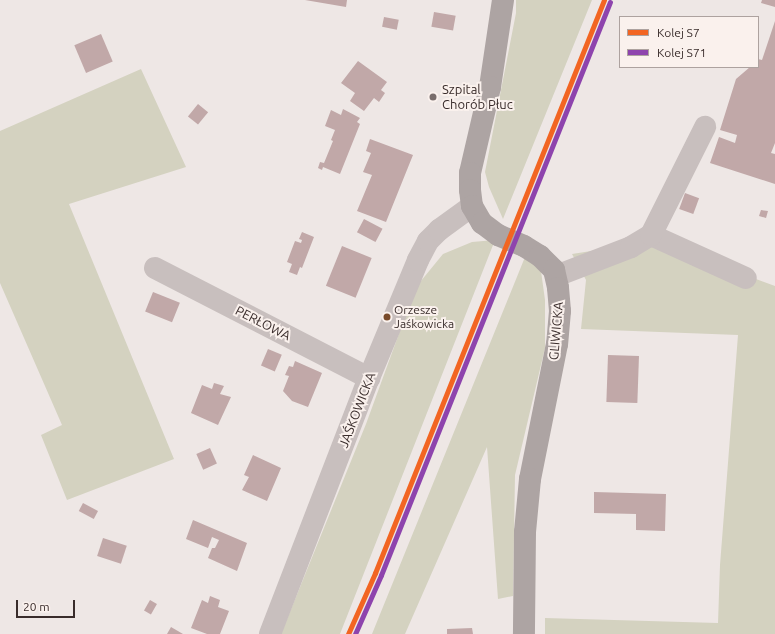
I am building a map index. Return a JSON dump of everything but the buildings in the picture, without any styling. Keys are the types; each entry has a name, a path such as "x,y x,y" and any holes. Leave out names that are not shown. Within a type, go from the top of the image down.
{"main road":[{"path":"503,0 490,86 470,172 472,206 482,223 498,235 524,246 540,256 554,270 556,276"},
{"name":"GLIWICKA","path":"524,634 525,532 530,479 557,344 560,311 556,276"}],"street":[{"path":"556,276 631,246 651,235 705,127"},
{"name":"JAŚKOWICKA","path":"270,634 369,378 418,260 428,241 439,230 472,206"},
{"path":"651,235 746,278"},
{"name":"PERŁOWA","path":"155,268 369,378"}],"shaded area":[{"path":"516,0 592,0 503,219 489,187 485,172 516,13"},
{"path":"141,69 186,167 69,204 174,459 67,500 41,435 62,425 0,283 0,131"},
{"path":"495,240 340,634 281,634 366,424 416,287 443,254 472,242"},
{"path":"655,241 775,286 775,634 545,634 545,618 718,623 720,565 738,335 581,329 586,280 572,254"},
{"path":"525,257 541,271 545,300 545,348 515,475 513,596 498,599 487,447 405,634 372,634"}],"rail line":[{"name":"S7","path":"348,634 375,573 604,0"},
{"name":"S71","path":"355,634 381,575 610,2"}],"place":[{"name":"Szpital Chorób Płuc","path":"433,97"},
{"name":"Orzesze Jaśkowicka","path":"387,317"}]}
